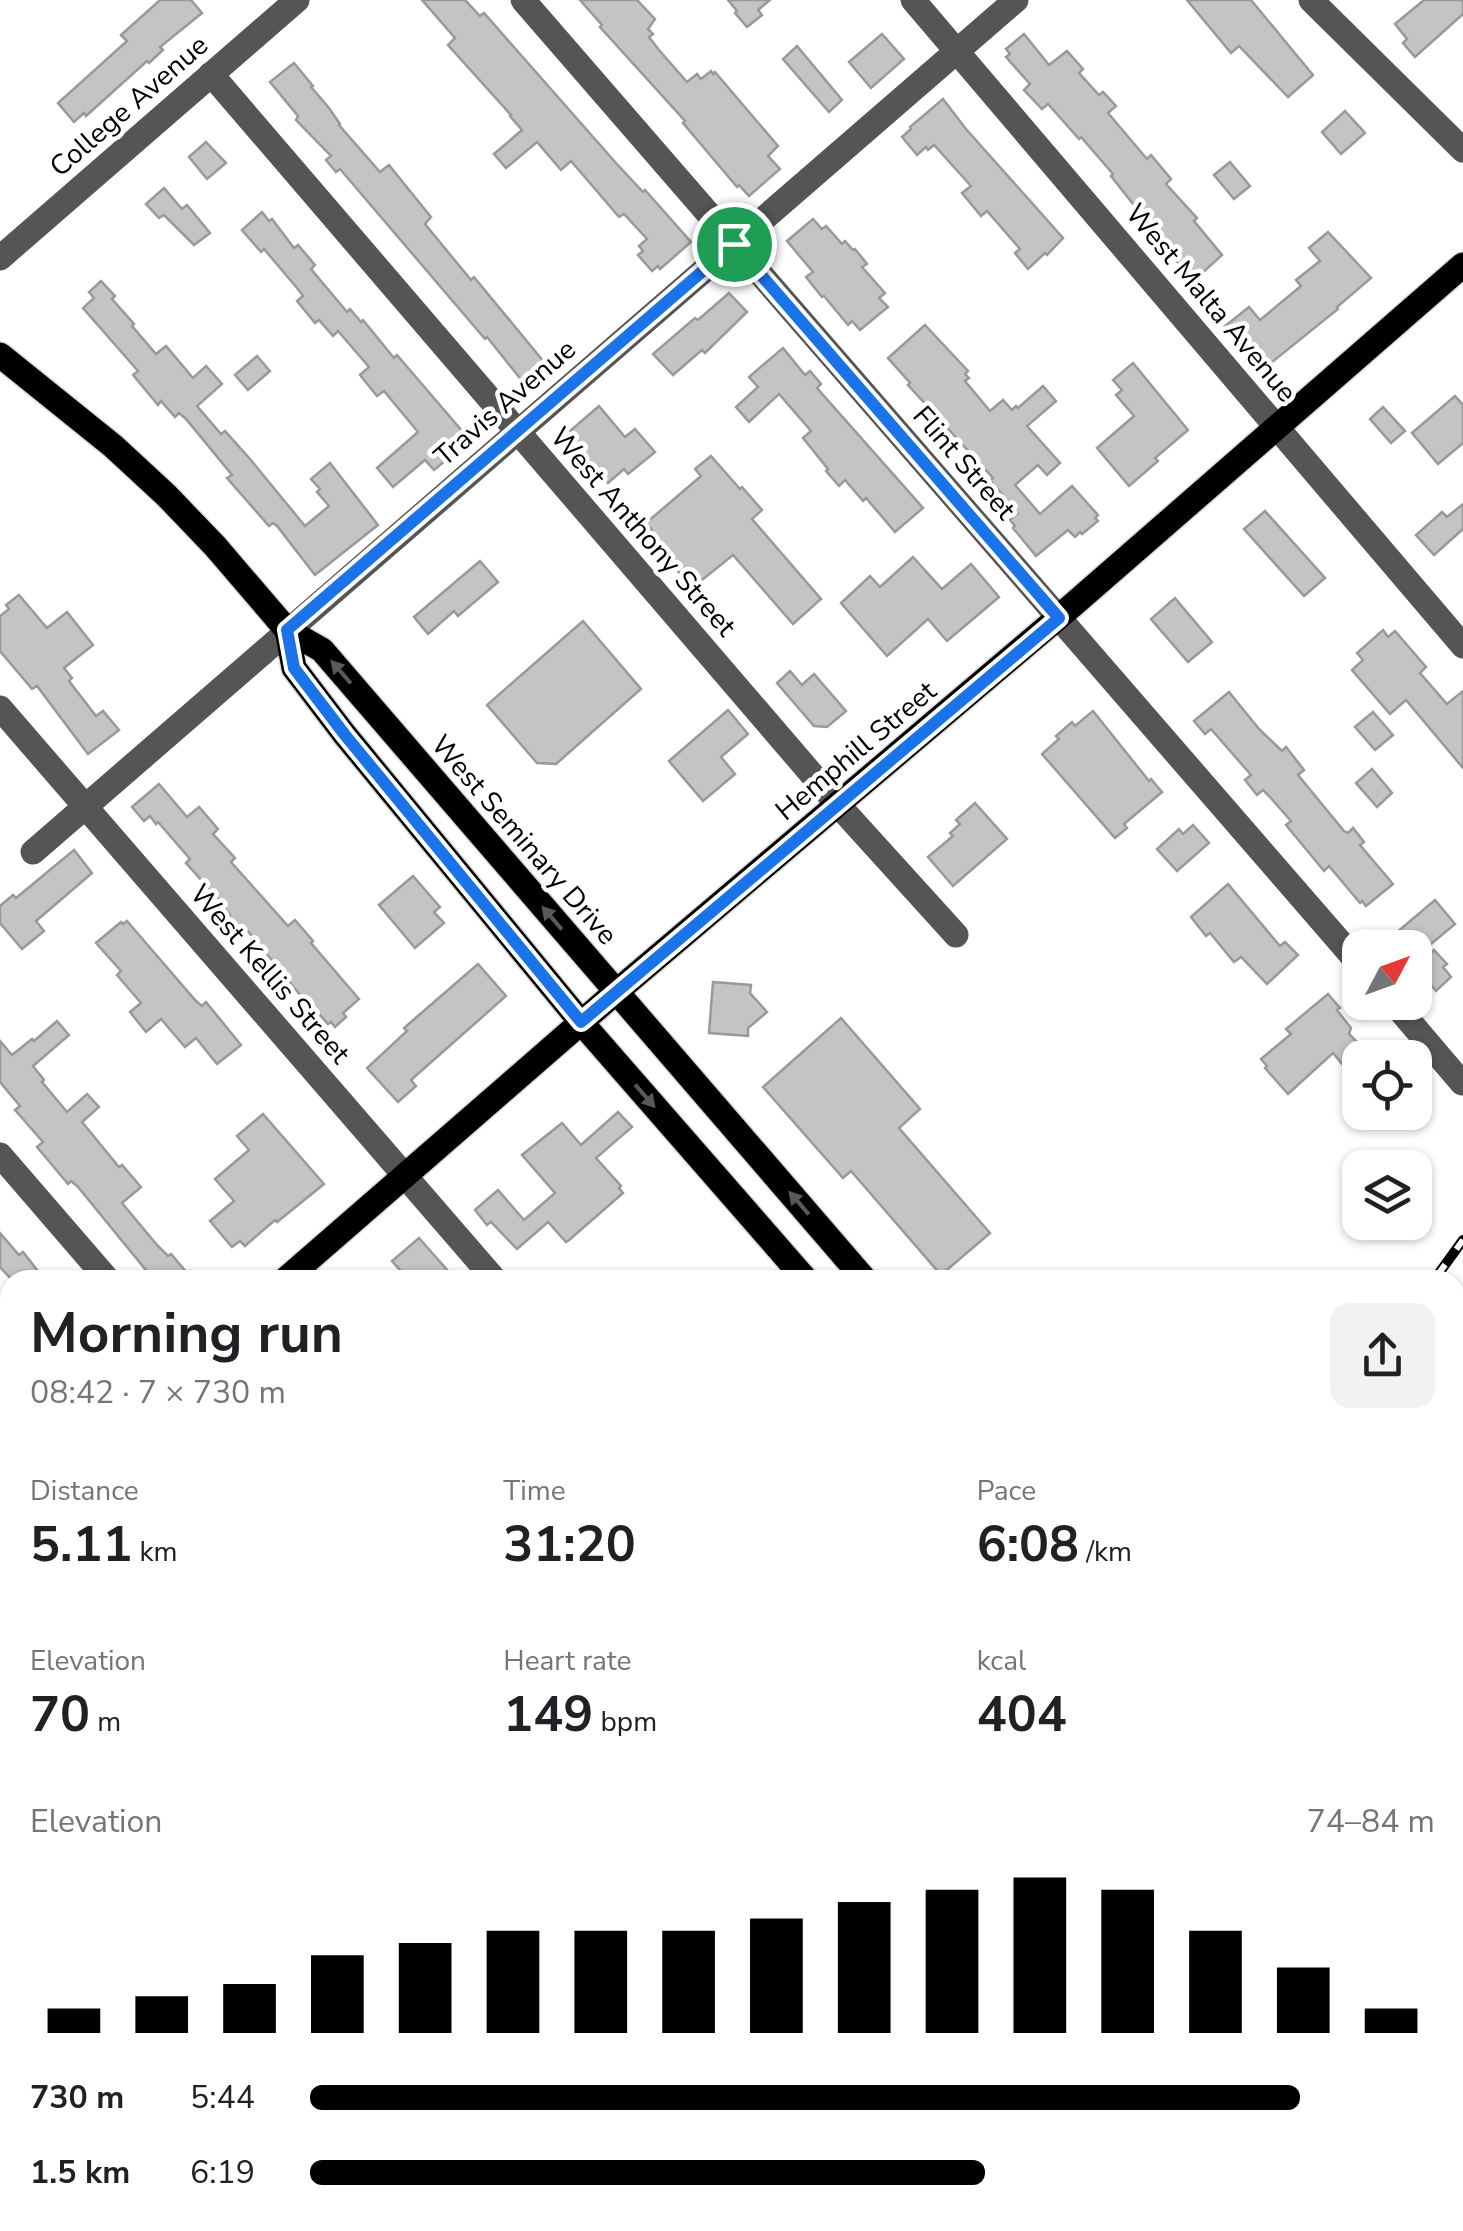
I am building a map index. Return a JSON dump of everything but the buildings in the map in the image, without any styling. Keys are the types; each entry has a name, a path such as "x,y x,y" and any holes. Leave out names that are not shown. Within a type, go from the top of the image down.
{"main road":[{"name":"Hemphill Street","path":"296,1270 616,992 1059,618 1463,265"},
{"name":"West Seminary Drive","path":"0,355 113,446 228,560 287,630 322,650 856,1270"},
{"name":"West Seminary Drive","path":"287,630 294,668 345,735 581,1022 797,1270"}],"street":[{"name":"College Avenue","path":"0,258 297,0"},
{"name":"Flint Street","path":"523,0 1342,944"},
{"name":"West Malta Avenue","path":"913,0 1463,646"},
{"name":"Travis Avenue","path":"33,852 1016,0"},
{"path":"1312,0 1463,150"},
{"name":"West Anthony Street","path":"211,74 839,806 956,935"},
{"name":"West Kellis Street","path":"0,708 485,1270"},
{"path":"1408,1020 1462,1083"},
{"path":"0,1155 99,1270"}],"railway":[{"path":"1441,1270 1463,1240"}],"route":[{"path":"734,244 1059,618 581,1022 294,668 287,630 734,244"}]}
